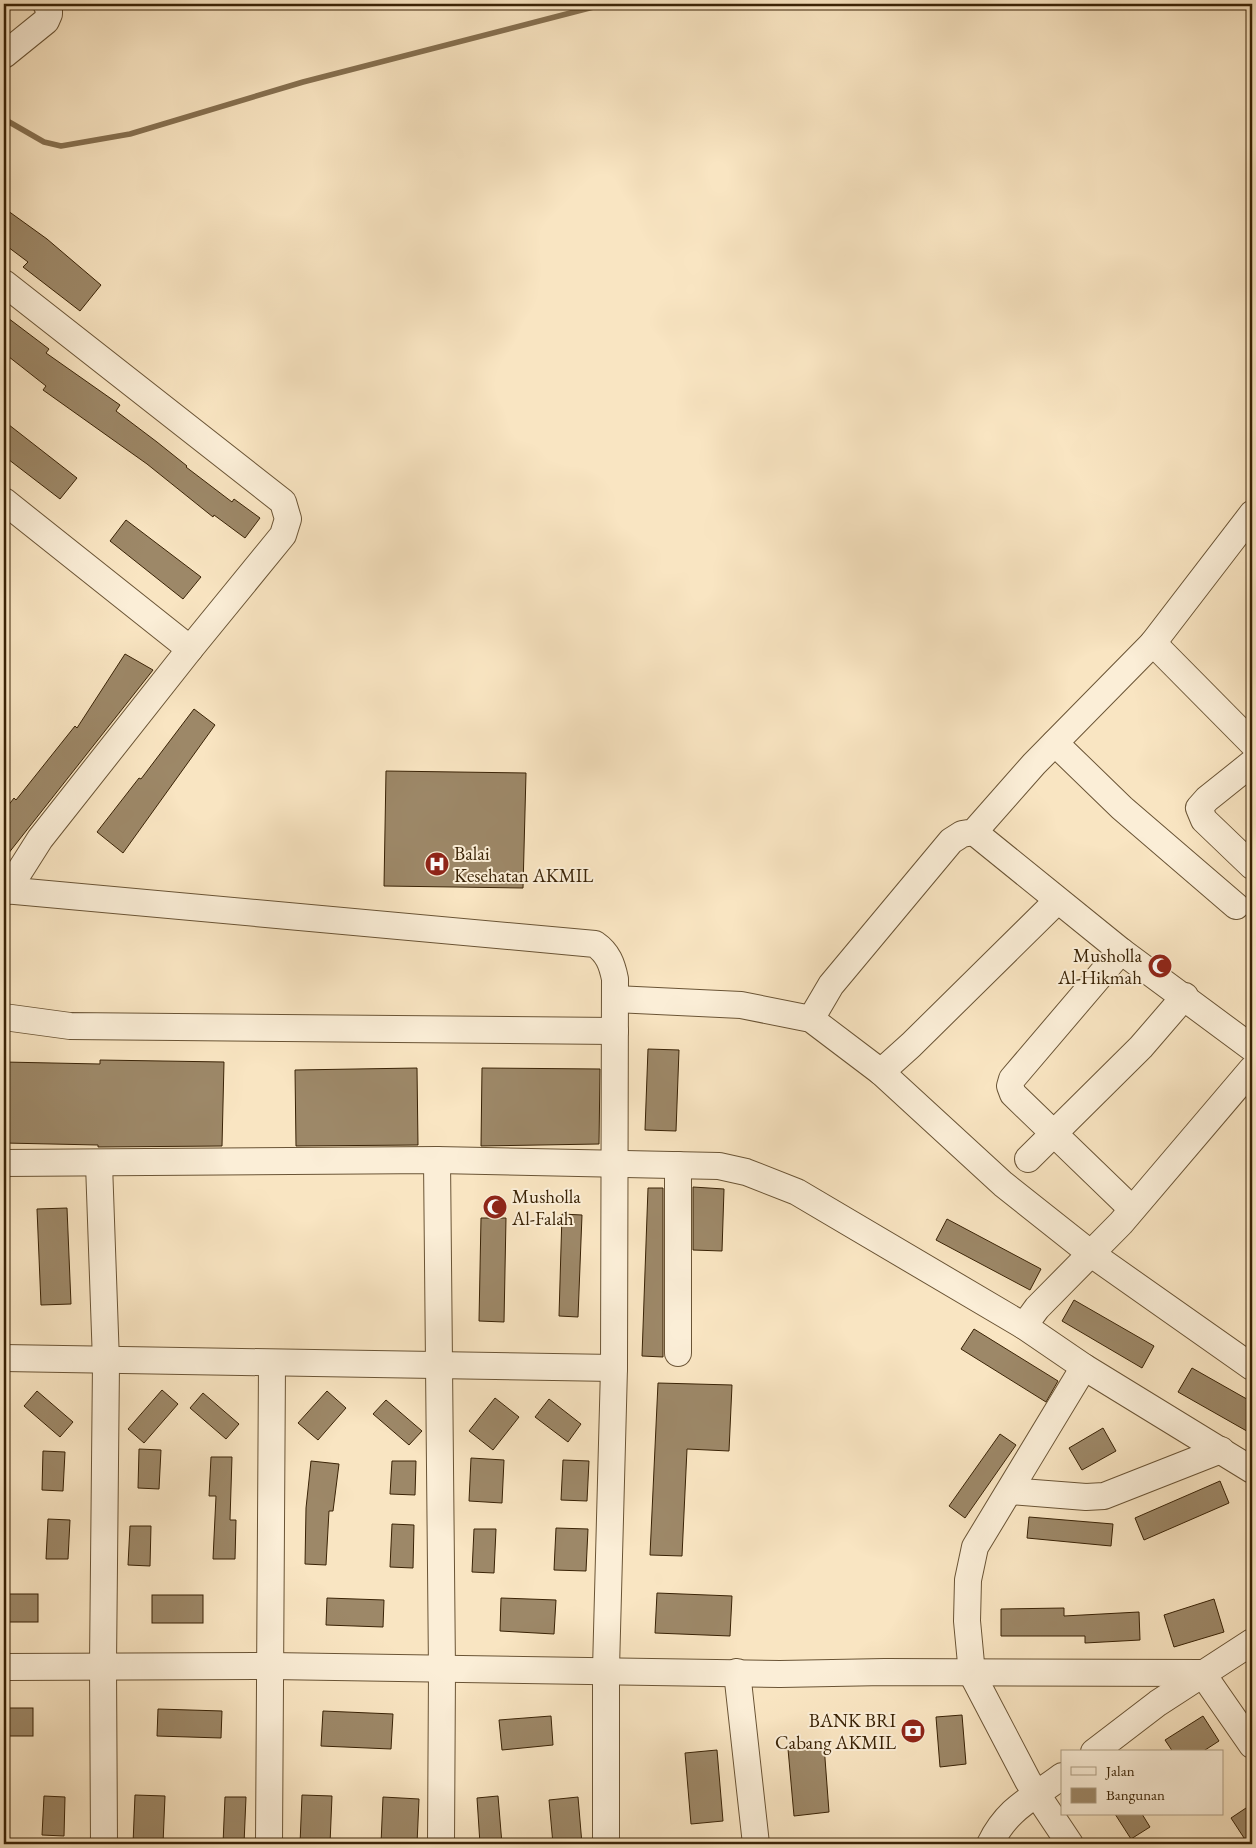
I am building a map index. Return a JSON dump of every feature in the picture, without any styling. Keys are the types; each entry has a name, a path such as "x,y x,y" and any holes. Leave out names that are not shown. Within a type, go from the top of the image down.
{"street":[{"path":"4,55 46,21 49,14 49,6 46,4"},
{"path":"4,282 284,502 288,519 283,535 40,839 5,890 595,944 603,949 614,981 615,1031 614,1368 606,1669 606,1844"},
{"path":"4,501 190,649"},
{"path":"614,981 707,1004 771,1010 820,1003 951,841 962,834 974,832 1055,743 1153,642 1252,514"},
{"path":"1153,642 1252,743"},
{"path":"1055,743 1122,808 1236,906"},
{"path":"1252,763 1207,799 1199,808 1204,820 1252,866"},
{"path":"974,832 1121,951 1185,996 1252,1048"},
{"path":"881,1072 906,1050 1057,900"},
{"path":"1121,951 1011,1082 1013,1094 1054,1132 1126,1216"},
{"path":"1028,1159 1140,1047 1185,996"},
{"path":"820,1003 881,1072 1003,1184 1095,1249 1252,1367"},
{"path":"4,1017 70,1026 615,1031"},
{"path":"1024,1326 1038,1308 1126,1216 1252,1069"},
{"path":"437,1160 442,1670 441,1844"},
{"path":"4,1163 99,1164 437,1160 719,1166 746,1172 797,1192 1024,1326 1084,1367 1252,1470"},
{"path":"99,1164 106,1362 103,1665 104,1844"},
{"path":"678,1165 678,1354"},
{"path":"4,1358 106,1362 614,1368"},
{"path":"269,1844 272,1363"},
{"path":"1070,1844 1036,1793 972,1674 966,1621 968,1580 975,1547 1084,1367"},
{"path":"1010,1491 1086,1498 1104,1496 1221,1450"},
{"path":"1097,1750 1202,1673 1252,1642"},
{"path":"4,1667 103,1665 442,1670 606,1669 780,1674 885,1672 972,1674 1202,1673"},
{"path":"737,1672 756,1844"},
{"path":"1202,1673 1252,1745"},
{"path":"990,1844 1004,1822 1019,1804 1061,1777"}],"building":[{"path":"4,208 47,239 101,285 80,311 23,267 28,262 4,244"},
{"path":"4,315 49,349 46,353 120,405 116,411 186,467 232,502 234,499 260,518 245,538 214,515 213,517 147,464 43,390 46,386 4,353"},
{"path":"4,421 77,478 60,499 4,456"},
{"path":"126,520 201,577 183,599 110,541"},
{"path":"125,654 153,670 4,859 4,811 14,798 16,800 75,726 77,728"},
{"path":"194,709 215,725 123,853 97,832 139,778 141,779"},
{"path":"386,771 526,773 523,888 384,886"},
{"path":"648,1049 679,1050 676,1131 645,1130"},
{"path":"100,1060 224,1062 222,1146 98,1147 98,1145 4,1143 4,1062 100,1064"},
{"path":"417,1068 418,1145 296,1146 295,1070"},
{"path":"482,1068 600,1069 599,1144 481,1146"},
{"path":"693,1187 724,1189 722,1251 693,1250"},
{"path":"648,1188 663,1188 663,1357 642,1356"},
{"path":"67,1208 71,1304 41,1305 37,1209"},
{"path":"562,1214 582,1215 578,1317 559,1316"},
{"path":"481,1218 506,1218 504,1322 479,1321"},
{"path":"947,1219 1041,1269 1030,1290 936,1240"},
{"path":"1074,1300 1154,1346 1142,1368 1062,1321"},
{"path":"974,1329 1058,1381 1046,1402 961,1349"},
{"path":"1192,1368 1252,1402 1252,1434 1178,1392"},
{"path":"658,1383 732,1385 729,1451 687,1449 682,1556 650,1555"},
{"path":"162,1390 178,1404 144,1443 128,1429"},
{"path":"37,1391 73,1422 60,1437 24,1406"},
{"path":"327,1391 346,1408 318,1440 298,1423"},
{"path":"203,1393 239,1424 226,1439 190,1408"},
{"path":"495,1398 519,1417 493,1450 469,1431"},
{"path":"549,1399 581,1424 568,1442 535,1417"},
{"path":"386,1400 422,1431 409,1445 373,1414"},
{"path":"1103,1428 1116,1451 1082,1470 1069,1448"},
{"path":"1000,1434 1016,1445 965,1518 949,1506"},
{"path":"139,1449 161,1450 159,1489 138,1488"},
{"path":"43,1451 65,1452 63,1491 42,1490"},
{"path":"211,1457 232,1457 230,1520 236,1520 235,1559 213,1559 216,1496 209,1496"},
{"path":"471,1458 504,1460 502,1503 469,1501"},
{"path":"563,1460 589,1461 587,1501 561,1500"},
{"path":"311,1461 339,1464 333,1511 329,1511 326,1565 305,1564 306,1508"},
{"path":"392,1461 416,1461 415,1495 390,1494"},
{"path":"1220,1481 1229,1503 1144,1540 1135,1518"},
{"path":"1029,1517 1113,1524 1111,1546 1027,1538"},
{"path":"48,1519 70,1520 68,1559 46,1559"},
{"path":"392,1524 414,1525 413,1568 390,1567"},
{"path":"130,1526 151,1526 150,1566 128,1565"},
{"path":"556,1528 588,1529 586,1571 554,1570"},
{"path":"474,1529 496,1529 494,1573 472,1572"},
{"path":"657,1593 732,1596 730,1636 655,1633"},
{"path":"4,1594 38,1594 38,1622 4,1622"},
{"path":"152,1595 203,1595 203,1623 152,1623"},
{"path":"327,1598 384,1600 383,1627 326,1625"},
{"path":"501,1598 556,1600 554,1634 500,1631"},
{"path":"1214,1599 1224,1632 1174,1647 1164,1615"},
{"path":"1064,1608 1064,1616 1139,1612 1140,1640 1085,1643 1085,1636 1001,1636 1001,1609"},
{"path":"4,1708 33,1708 33,1736 4,1736"},
{"path":"158,1709 222,1711 221,1738 157,1736"},
{"path":"323,1711 393,1714 391,1749 321,1746"},
{"path":"962,1715 966,1764 940,1767 936,1717"},
{"path":"551,1716 553,1745 502,1750 499,1720"},
{"path":"1203,1716 1219,1741 1205,1750 1172,1750 1165,1740"},
{"path":"824,1745 829,1812 794,1816 788,1749"},
{"path":"717,1750 723,1821 691,1824 685,1753"},
{"path":"135,1795 165,1796 163,1844 133,1844"},
{"path":"302,1795 332,1796 330,1844 300,1844"},
{"path":"44,1796 65,1797 64,1836 42,1835"},
{"path":"498,1796 502,1844 480,1844 477,1798"},
{"path":"225,1797 246,1797 244,1844 223,1844"},
{"path":"383,1797 419,1799 417,1844 381,1844"},
{"path":"578,1797 582,1844 553,1844 549,1800"},
{"path":"1252,1804 1252,1844 1248,1844 1231,1818"},
{"path":"1116,1816 1143,1816 1150,1827 1131,1839"}],"waterway":[{"path":"4,119 44,142 61,146 130,134 303,82 605,4"}],"place":[{"name":"Balai Kesehatan AKMIL","path":"437,864"},
{"name":"Musholla Al-Hikmah","path":"1160,966"},
{"name":"Musholla Al-Falah","path":"495,1207"},
{"name":"BANK BRI Cabang AKMIL","path":"913,1731"}]}
